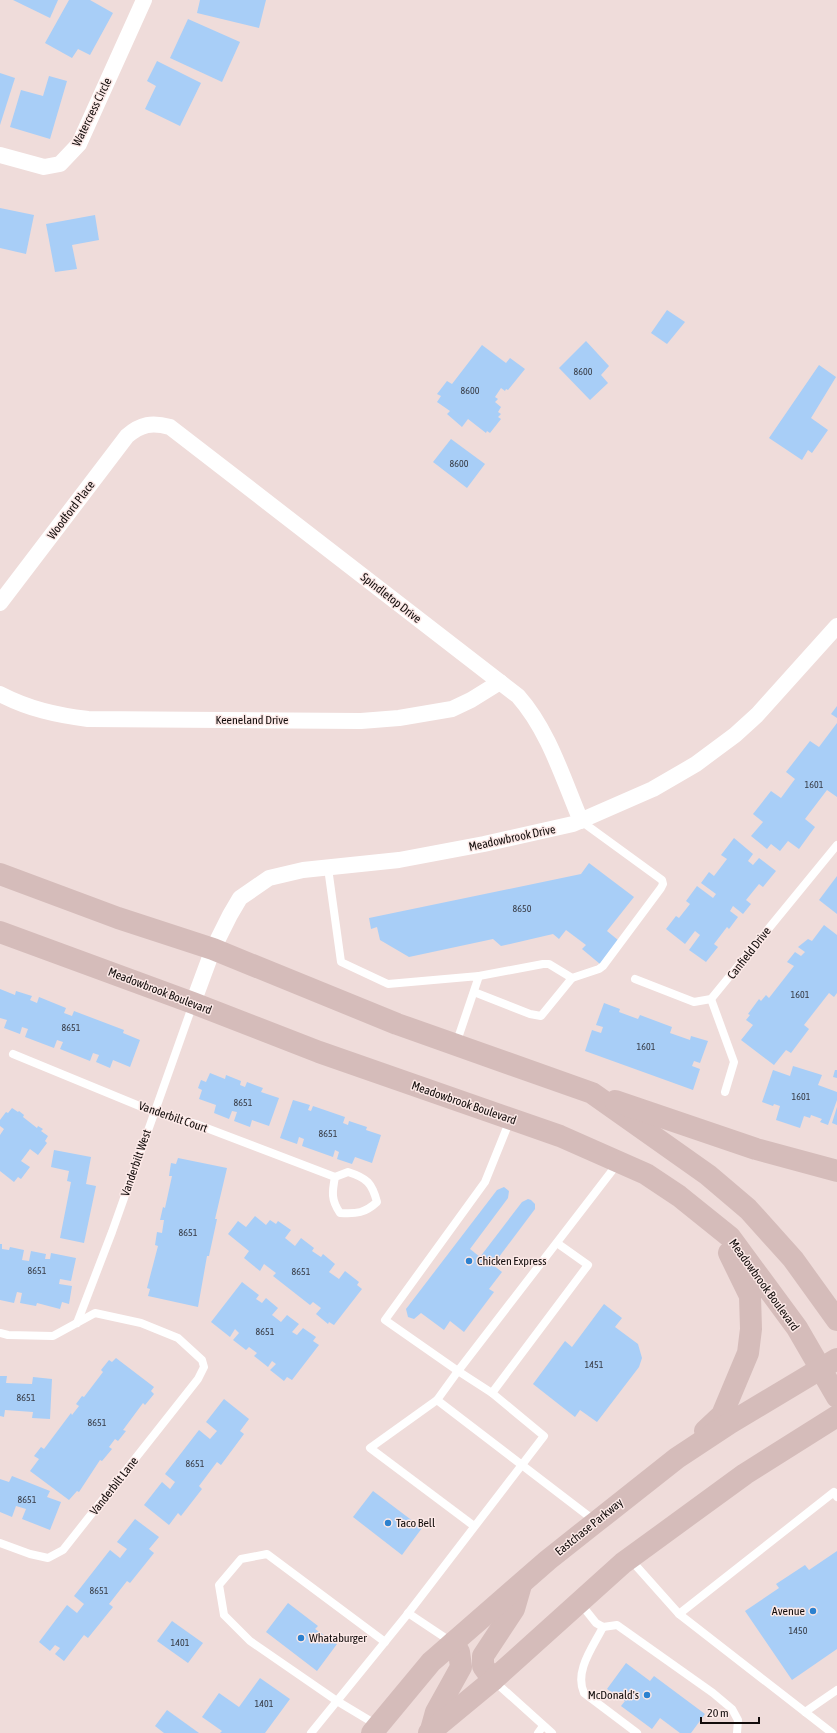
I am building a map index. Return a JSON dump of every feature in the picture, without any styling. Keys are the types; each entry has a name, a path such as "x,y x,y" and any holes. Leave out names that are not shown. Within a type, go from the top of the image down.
{"main road":[{"path":"0,874 118,918 213,949 397,1024 456,1045 592,1093 756,1148 837,1171"},
{"name":"Meadowbrook Boulevard","path":"0,932 194,1003 319,1052 560,1136 646,1174 679,1196 730,1237 797,1328 828,1364 837,1397"},
{"path":"592,1093 708,1175 748,1209 793,1259 837,1320"},
{"path":"677,1458 722,1415 748,1353 751,1329 750,1296 716,1225"},
{"name":"Eastchase Parkway","path":"375,1729 431,1662 522,1583 596,1522 677,1458 730,1423 828,1364"},
{"path":"430,1732 493,1680 629,1558 746,1474 837,1416"},
{"path":"493,1680 483,1666 483,1656 514,1609 522,1583"},
{"path":"430,1732 436,1712 461,1667 459,1652 453,1643"}],"street":[{"name":"Watercress Circle","path":"0,155 44,167 60,164 79,144 144,0"},
{"name":"Woodford Place","path":"0,603 127,436 137,428 147,424"},
{"name":"Spindletop Drive","path":"147,424 159,424 170,427 518,696 531,710 540,726 581,821"},
{"name":"Meadowbrook Drive","path":"194,1003 213,949 240,898 269,878 303,870 399,860 484,844 581,821 652,789 696,764 736,735 757,715 837,626"},
{"name":"Keeneland Drive","path":"0,694 34,709 59,716 88,719 362,721 428,714 452,708 471,700 500,682"}],"lane":[{"path":"474,992 536,1016 541,1016 572,978 599,969 603,966 663,884 662,880 581,821"},
{"name":"Canfield Drive","path":"711,999 837,845"},
{"path":"328,868 341,962 388,984 479,976 543,964 549,964 572,978"},
{"path":"456,1045 479,976"},
{"path":"635,979 694,1002 711,999 734,1062 725,1092"},
{"name":"Vanderbilt West","path":"77,1323 112,1232 194,1003"},
{"name":"Vanderbilt Court","path":"13,1054 154,1112 196,1124 335,1177"},
{"path":"311,1733 408,1613 520,1464 544,1436 492,1393 458,1372 386,1320 485,1182 510,1119"},
{"path":"474,1526 370,1448 437,1400 619,1162"},
{"path":"348,1172 361,1176 373,1186 377,1202 368,1210 354,1214 340,1213 334,1204 333,1190 335,1177 348,1172"},
{"path":"492,1393 588,1265 557,1242"},
{"name":"Vanderbilt Lane","path":"0,1543 30,1554 48,1558 63,1550 198,1379 204,1367 202,1360 178,1338 141,1323 95,1313 77,1323"},
{"path":"0,1333 8,1336 54,1336 77,1323"},
{"path":"437,1400 596,1522"},
{"path":"679,1614 834,1492 837,1497"},
{"path":"375,1729 250,1641 224,1615 219,1585 241,1559 267,1554 385,1642"},
{"path":"629,1558 679,1614 832,1733 837,1731"},
{"path":"579,1602 596,1623 603,1628 617,1625 732,1709 738,1720 737,1733"},
{"path":"408,1613 453,1643"},
{"path":"603,1628 584,1665 580,1685 584,1693 638,1733"},
{"path":"493,1680 540,1730 552,1733"},
{"path":"805,1712 837,1690"}],"building":[{"path":"13,0 58,0 50,18"},
{"path":"69,0 90,0 113,13 90,55 78,49 72,58 45,43"},
{"path":"200,0 266,0 259,28 197,13"},
{"path":"188,19 240,42 222,82 170,58"},
{"path":"157,61 201,83 180,126 145,109 156,86 147,81"},
{"path":"0,73 15,78 0,125"},
{"path":"49,76 67,81 50,139 10,127 21,90 43,96"},
{"path":"0,208 34,215 26,254 0,248"},
{"path":"95,215 99,240 72,245 77,269 55,272 46,224"},
{"path":"667,310 685,322 667,344 651,333"},
{"path":"586,341 609,366 601,375 608,383 590,400 559,368"},
{"path":"482,345 506,363 510,358 525,369 508,390 506,389 505,391 501,388 495,397 498,399 495,402 501,407 498,412 501,414 498,417 501,419 490,433 487,431 486,433 468,419 462,427 447,414 450,411 437,402 441,396 437,394 447,381 452,384"},
{"path":"819,365 836,377 811,418 828,430 812,453 808,450 802,460 769,438"},
{"path":"451,439 485,464 467,488 433,462"},
{"path":"837,706 837,718 831,714"},
{"path":"837,723 837,797 827,790 805,819 815,827 799,849 788,841 780,851 771,844 767,849 751,836 763,822 753,814 771,791 781,798 795,779 786,772 810,741 819,747"},
{"path":"734,838 753,854 748,861 753,865 759,858 776,871 763,887 759,884 746,900 751,904 743,914 733,906 730,911 738,917 729,929 727,927 714,944 718,947 706,962 689,950 700,935 695,931 685,944 666,929 676,916 679,918 690,904 686,901 697,886 713,898 716,894 701,883 709,872 714,876 727,859 721,855"},
{"path":"589,863 634,897 607,931 618,940 600,964 582,949 586,945 566,930 559,939 553,934 501,946 493,939 409,957 380,940 377,927 371,929 369,918 581,874"},
{"path":"837,876 837,914 819,900"},
{"path":"824,925 837,935 837,993 834,997 829,993 804,1025 809,1029 791,1053 786,1050 774,1065 741,1040 753,1025 746,1020 750,1015 748,1014 759,999 761,1001 766,995 769,998 794,966 787,962 795,952 801,956 805,952 798,947 808,939 812,941"},
{"path":"0,989 15,995 16,991 32,996 30,1000 37,1003 39,997 66,1008 64,1013 72,1016 74,1011 124,1030 123,1033 140,1040 130,1067 113,1060 110,1068 96,1062 99,1055 93,1053 90,1061 60,1049 63,1042 57,1040 54,1048 25,1037 28,1029 22,1027 20,1034 4,1028 7,1020 0,1018"},
{"path":"604,1003 620,1009 619,1012 638,1019 640,1015 672,1027 670,1033 690,1040 691,1036 708,1041 700,1063 694,1061 692,1066 700,1069 693,1090 585,1051 592,1030 601,1033 603,1027 596,1025"},
{"path":"793,1066 822,1075 818,1085 837,1092 837,1100 828,1125 820,1122 822,1119 811,1115 810,1118 804,1116 800,1128 776,1120 780,1106 774,1104 773,1106 762,1102 773,1070 790,1076"},
{"path":"835,1070 837,1070 837,1078 833,1077"},
{"path":"210,1073 225,1079 226,1075 241,1081 240,1085 245,1087 247,1082 263,1088 261,1092 279,1098 269,1126 252,1120 250,1127 234,1121 237,1112 232,1111 229,1119 214,1113 216,1105 199,1099 202,1090 198,1088 201,1080 206,1082"},
{"path":"293,1100 310,1105 308,1110 311,1111 313,1106 345,1117 343,1123 348,1125 349,1121 367,1127 366,1130 381,1135 372,1163 355,1157 352,1164 337,1159 339,1152 335,1150 333,1157 302,1146 304,1139 299,1137 297,1144 280,1138"},
{"path":"837,1107 837,1125 832,1123"},
{"path":"12,1108 24,1115 23,1117 37,1128 38,1126 43,1129 41,1131 48,1136 45,1141 47,1143 38,1155 30,1149 21,1161 30,1167 21,1179 18,1177 14,1182 0,1171 0,1135 4,1129 0,1126 0,1120 6,1112 8,1113"},
{"path":"54,1150 91,1157 86,1184 96,1186 84,1243 60,1238 71,1182 67,1181 69,1171 51,1167"},
{"path":"178,1158 227,1168 215,1219 217,1219 209,1256 207,1256 198,1307 148,1296 150,1289 147,1288 158,1246 155,1245 157,1232 162,1233 164,1220 160,1220 163,1207 165,1208 172,1176 169,1176 171,1163 176,1164"},
{"name":"Chicken Express","path":"504,1187 509,1191 508,1198 470,1249 480,1257 522,1202 528,1199 531,1200 535,1204 535,1209 493,1265 502,1272 489,1289 494,1292 464,1332 450,1321 444,1330 421,1313 414,1319 408,1317 406,1309 497,1190"},
{"path":"255,1216 266,1225 270,1220 276,1224 278,1221 291,1230 285,1238 295,1246 301,1238 314,1248 312,1251 321,1257 323,1254 335,1264 329,1272 339,1279 345,1271 359,1282 357,1285 362,1289 334,1325 329,1322 328,1324 316,1314 321,1308 313,1302 310,1305 273,1276 276,1273 264,1264 260,1271 244,1258 249,1251 228,1234 238,1221 246,1227"},
{"path":"0,1244 2,1244 2,1249 9,1250 10,1247 24,1250 22,1260 29,1261 31,1251 46,1254 45,1259 50,1259 51,1253 76,1258 71,1281 60,1279 59,1284 72,1286 69,1304 62,1302 60,1309 37,1303 36,1306 20,1303 22,1293 17,1292 14,1303 0,1300"},
{"path":"242,1282 259,1295 256,1299 262,1303 266,1298 278,1308 272,1315 281,1322 287,1315 299,1324 292,1332 297,1335 303,1328 316,1337 313,1341 319,1345 292,1380 287,1377 284,1381 270,1370 276,1364 272,1361 268,1367 254,1356 257,1353 249,1347 246,1350 233,1340 239,1333 235,1329 230,1337 211,1322"},
{"path":"604,1304 622,1318 615,1327 638,1344 642,1358 639,1367 597,1422 580,1410 575,1417 533,1384 565,1341 572,1347"},
{"path":"116,1358 154,1387 151,1391 154,1394 145,1405 143,1403 123,1430 126,1431 118,1441 115,1439 109,1447 112,1449 102,1461 100,1460 79,1492 77,1491 69,1500 30,1471 39,1459 34,1456 41,1447 44,1449 71,1413 72,1415 79,1406 76,1404 82,1396 84,1397 103,1372 101,1370 109,1360 112,1362"},
{"path":"0,1376 7,1376 6,1383 32,1384 33,1377 52,1379 50,1419 32,1418 33,1412 5,1410 4,1417 0,1416"},
{"path":"224,1399 249,1419 240,1431 244,1434 221,1465 217,1462 199,1486 202,1489 181,1516 178,1513 169,1525 144,1505 162,1482 170,1489 175,1482 165,1474 199,1430 210,1439 217,1431 206,1422"},
{"path":"12,1476 50,1491 47,1497 61,1502 50,1530 22,1519 26,1509 16,1506 12,1517 0,1512 0,1479 9,1482"},
{"name":"Taco Bell","path":"373,1491 422,1528 402,1555 353,1517"},
{"path":"135,1519 159,1537 149,1549 154,1553 130,1583 127,1581 109,1604 113,1607 88,1638 84,1635 64,1661 55,1654 60,1648 55,1645 50,1651 39,1642 67,1605 77,1613 84,1604 74,1596 110,1550 120,1558 127,1549 117,1542"},
{"path":"837,1551 837,1649 792,1680 745,1611 779,1588 776,1584 805,1565 809,1570"},
{"name":"Whataburger","path":"288,1603 318,1626 315,1629 337,1644 317,1671 266,1632"},
{"path":"172,1621 203,1643 188,1663 157,1641"},
{"name":"McDonald's","path":"626,1663 650,1681 654,1676 705,1714 691,1733 680,1733 660,1718 652,1729 621,1706 625,1701 607,1689"},
{"path":"260,1678 290,1699 265,1733 220,1733 222,1731 202,1717 219,1693 239,1707"},
{"path":"167,1710 199,1733 164,1733 155,1726"}],"place":[{"name":"Chicken Express","path":"469,1261"},
{"name":"Taco Bell","path":"388,1523"},
{"name":"Avenue","path":"813,1611"},
{"name":"Whataburger","path":"301,1638"},
{"name":"McDonald's","path":"647,1695"}]}
